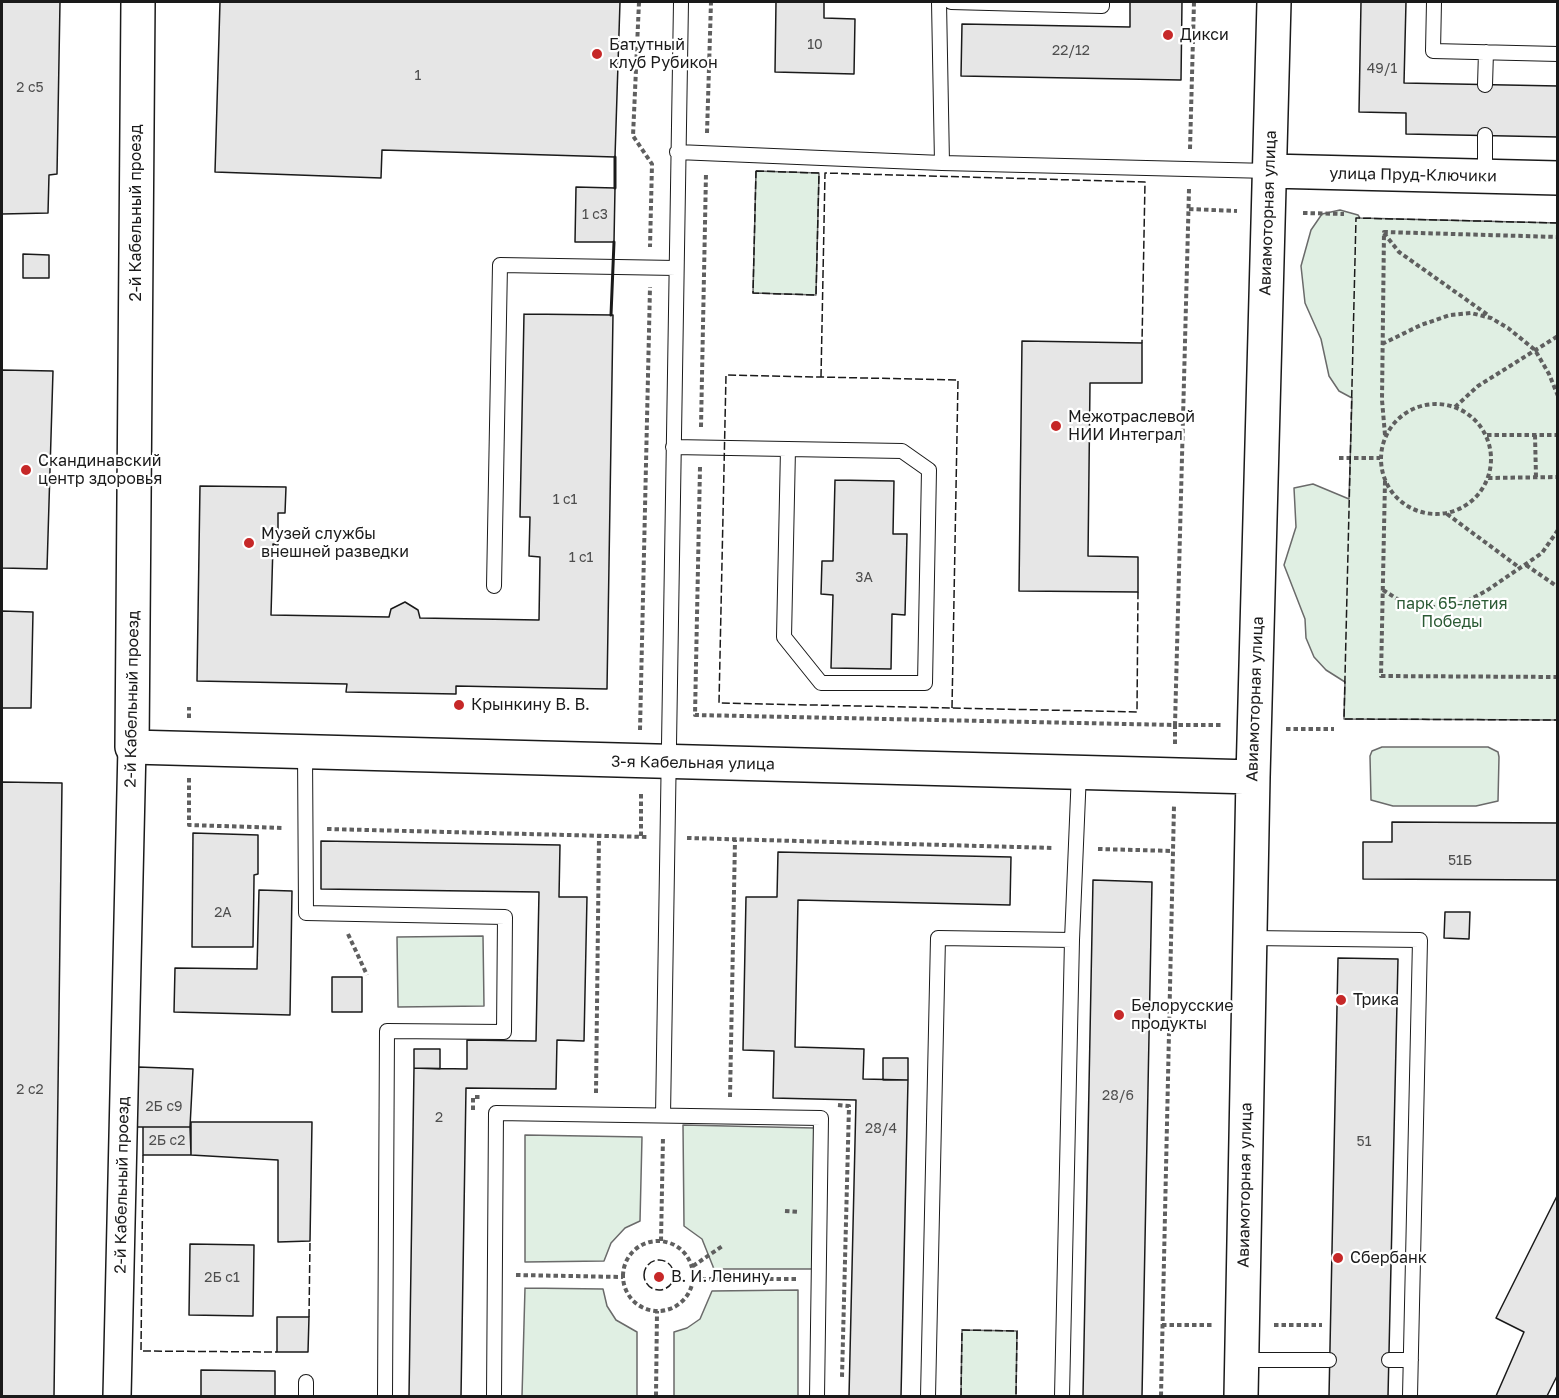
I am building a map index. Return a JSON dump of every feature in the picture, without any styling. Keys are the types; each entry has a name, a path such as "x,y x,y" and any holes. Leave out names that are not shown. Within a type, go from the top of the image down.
{"street":[{"name":"2-й Кабельный проезд","path":"117,1396 132,747 138,2"},
{"name":"Авиамоторная улица","path":"1241,1396 1253,777 1274,2"},
{"name":"улица Пруд-Ключики","path":"1269,171 1557,178"},
{"name":"3-я Кабельная улица","path":"132,747 1253,777"}],"lane":[{"path":"663,1115 681,2"},
{"path":"939,2 942,163"},
{"path":"951,2 1101,6 1102,2"},
{"path":"1434,2 1433,51 1557,54"},
{"path":"1485,85 1486,52"},
{"path":"1485,135 1485,176"},
{"path":"677,152 942,163 1269,171"},
{"path":"494,586 500,265 676,268"},
{"path":"673,447 788,449 902,451 929,470 925,683 821,683 784,637 788,449"},
{"path":"305,752 306,913 505,917 504,1032 387,1031 385,1396"},
{"path":"1062,1396 1072,940 1079,772"},
{"path":"928,1396 938,938 1072,940"},
{"path":"1250,938 1420,940 1410,1396"},
{"path":"494,1396 496,1113 821,1118 817,1396"},
{"path":"1242,1360 1329,1360"},
{"path":"1389,1360 1411,1360"},
{"path":"306,1382 306,1396"}],"path":[{"path":"639,2 633,136 652,164 640,738"},
{"path":"706,152 711,2"},
{"path":"1189,194 1194,2"},
{"path":"1189,209 1237,211"},
{"path":"1303,213 1344,214"},
{"path":"1384,232 1557,237"},
{"path":"1384,232 1399,252 1491,318 1508,327 1535,350 1550,374 1557,396"},
{"path":"1384,232 1382,344 1385,435 1380,458 1384,481 1381,676 1557,677"},
{"path":"1382,344 1421,325 1450,315 1471,313 1491,318"},
{"path":"1455,406 1478,386 1557,336"},
{"path":"1384,481 1395,496 1410,508 1427,514 1446,513 1464,507 1479,494 1488,478 1491,449 1487,435 1468,413 1455,406 1435,403 1414,407 1397,418 1385,435"},
{"path":"1487,435 1557,435"},
{"path":"1535,435 1536,477"},
{"path":"1339,458 1380,458"},
{"path":"1488,478 1557,477"},
{"path":"1446,513 1521,568"},
{"path":"1383,589 1410,607 1448,607 1486,591 1526,565 1542,553 1557,530"},
{"path":"1526,565 1557,587"},
{"path":"1175,754 1175,725 1223,726"},
{"path":"1286,729 1334,729"},
{"path":"641,794 641,837"},
{"path":"1161,1396 1174,799"},
{"path":"661,1241 663,1115"},
{"path":"661,1241 678,1247 693,1266 692,1290 685,1301 675,1308 657,1311 640,1307 631,1300 626,1290 623,1277 628,1258 644,1244 661,1241"},
{"path":"693,1266 724,1245"},
{"path":"496,1275 623,1277"},
{"path":"694,1279 818,1279"},
{"path":"656,1396 657,1311"},
{"path":"1162,1325 1215,1325"},
{"path":"1273,1325 1322,1325"}],"green space":[{"path":"756,171 819,173 816,295 753,293"},
{"name":"парк 65-летия Победы","path":"1340,210 1358,215 1360,218 1557,223 1557,720 1344,719 1345,682 1326,670 1314,657 1306,638 1305,619 1284,565 1296,527 1294,488 1313,484 1349,499 1352,398 1339,391 1329,376 1321,339 1305,303 1301,266 1311,230 1322,214"},
{"path":"1382,747 1488,747 1498,752 1499,757 1498,801 1476,806 1393,806 1371,800 1370,756 1372,751"},
{"path":"483,936 484,1006 398,1007 397,937"},
{"path":"683,1125 814,1128 812,1269 714,1269 702,1239 684,1226"},
{"path":"525,1135 642,1137 640,1221 625,1228 611,1243 604,1261 525,1262"},
{"path":"525,1288 603,1289 607,1306 616,1320 637,1332 637,1396 522,1396"},
{"path":"798,1290 798,1396 674,1396 674,1332 687,1328 700,1319 712,1291"},
{"path":"962,1330 1017,1331 1016,1396 961,1396"}],"building":[{"path":"2,2 60,2 57,174 49,175 48,213 2,214"},
{"path":"220,2 620,2 615,157 382,150 381,178 215,172"},
{"path":"776,2 824,2 824,18 855,19 854,74 775,72"},
{"path":"1130,2 1182,2 1181,80 961,76 962,24 1130,27"},
{"path":"1361,2 1406,2 1404,83 1558,86 1558,137 1406,134 1406,113 1359,112"},
{"path":"576,187 615,188 614,242 575,242"},
{"path":"23,254 49,255 49,278 23,278"},
{"path":"524,314 613,315 607,689 456,686 456,694 346,692 347,684 197,681 200,486 286,487 285,513 278,513 278,545 273,544 271,615 389,617 391,609 405,602 418,610 420,618 539,620 540,557 529,556 530,517 520,517"},
{"name":"Межотраслевой НИИ Интеграл","path":"1022,341 1142,343 1142,383 1090,383 1088,556 1138,557 1138,592 1019,591"},
{"name":"Скандинавский центр здоровья","path":"2,370 53,371 47,569 2,568"},
{"path":"835,480 894,481 893,534 907,534 905,615 892,614 891,669 831,668 833,595 821,594 822,561 833,561"},
{"path":"2,611 33,612 31,708 2,708"},
{"path":"2,782 62,783 54,1396 2,1396"},
{"path":"1392,822 1558,823 1558,880 1363,879 1363,842 1392,842"},
{"path":"193,833 258,835 258,874 254,875 253,947 192,947"},
{"path":"321,841 560,845 559,897 587,897 584,1041 557,1040 556,1089 466,1088 461,1396 409,1396 414,1068 467,1069 467,1040 536,1041 539,892 321,889"},
{"path":"778,852 1011,857 1010,905 798,900 795,1047 864,1049 863,1079 908,1080 901,1396 849,1396 856,1100 773,1098 774,1051 743,1050 746,897 777,897"},
{"path":"1093,880 1152,882 1142,1396 1083,1396"},
{"path":"259,890 292,891 290,1015 174,1012 175,968 257,969"},
{"path":"1445,912 1470,912 1469,939 1444,938"},
{"path":"1338,958 1398,959 1388,1396 1329,1396"},
{"path":"332,977 362,977 362,1012 332,1012"},
{"path":"414,1049 440,1049 440,1069 414,1068"},
{"path":"883,1058 908,1058 908,1080 883,1080"},
{"path":"138,1067 193,1069 190,1127 137,1127"},
{"path":"191,1122 312,1122 310,1241 278,1242 278,1160 191,1155"},
{"path":"143,1127 190,1127 191,1155 143,1155"},
{"path":"1558,1194 1558,1374 1547,1396 1496,1396 1524,1332 1496,1318"},
{"path":"190,1244 254,1245 253,1316 189,1315"},
{"path":"277,1317 309,1317 308,1352 277,1352"},
{"path":"201,1370 275,1371 275,1396 201,1396"}],"fence":[{"path":"756,171 819,173 816,295 753,293 756,171"},
{"path":"821,377 825,173 1145,182 1142,343"},
{"path":"1558,223 1356,218 1344,719 1558,720"},
{"path":"952,708 958,380 726,375 719,703 1137,712 1138,592"},
{"path":"143,1155 141,1351 277,1352"},
{"path":"309,1317 310,1241"},
{"path":"659,1260 665,1261 673,1269 674,1275 673,1281 665,1289 659,1290 653,1289 645,1281 644,1275 645,1269 653,1261 659,1260"},
{"path":"961,1396 962,1330 1017,1331 1016,1396"}],"wall":[{"path":"615,157 615,188"},
{"path":"611,315 614,242"}],"place":[{"name":"Дикси","path":"1168,35"},
{"name":"Батутный клуб Рубикон","path":"597,54"},
{"name":"Межотраслевой НИИ Интеграл","path":"1056,426"},
{"name":"Скандинавский центр здоровья","path":"26,470"},
{"name":"Музей службы внешней разведки","path":"249,543"},
{"name":"Крынкину В. В.","path":"459,705"},
{"name":"Трика","path":"1341,1000"},
{"name":"Белорусские продукты","path":"1119,1015"},
{"name":"Сбербанк","path":"1338,1258"},
{"name":"В. И. Ленину","path":"659,1277"}]}
